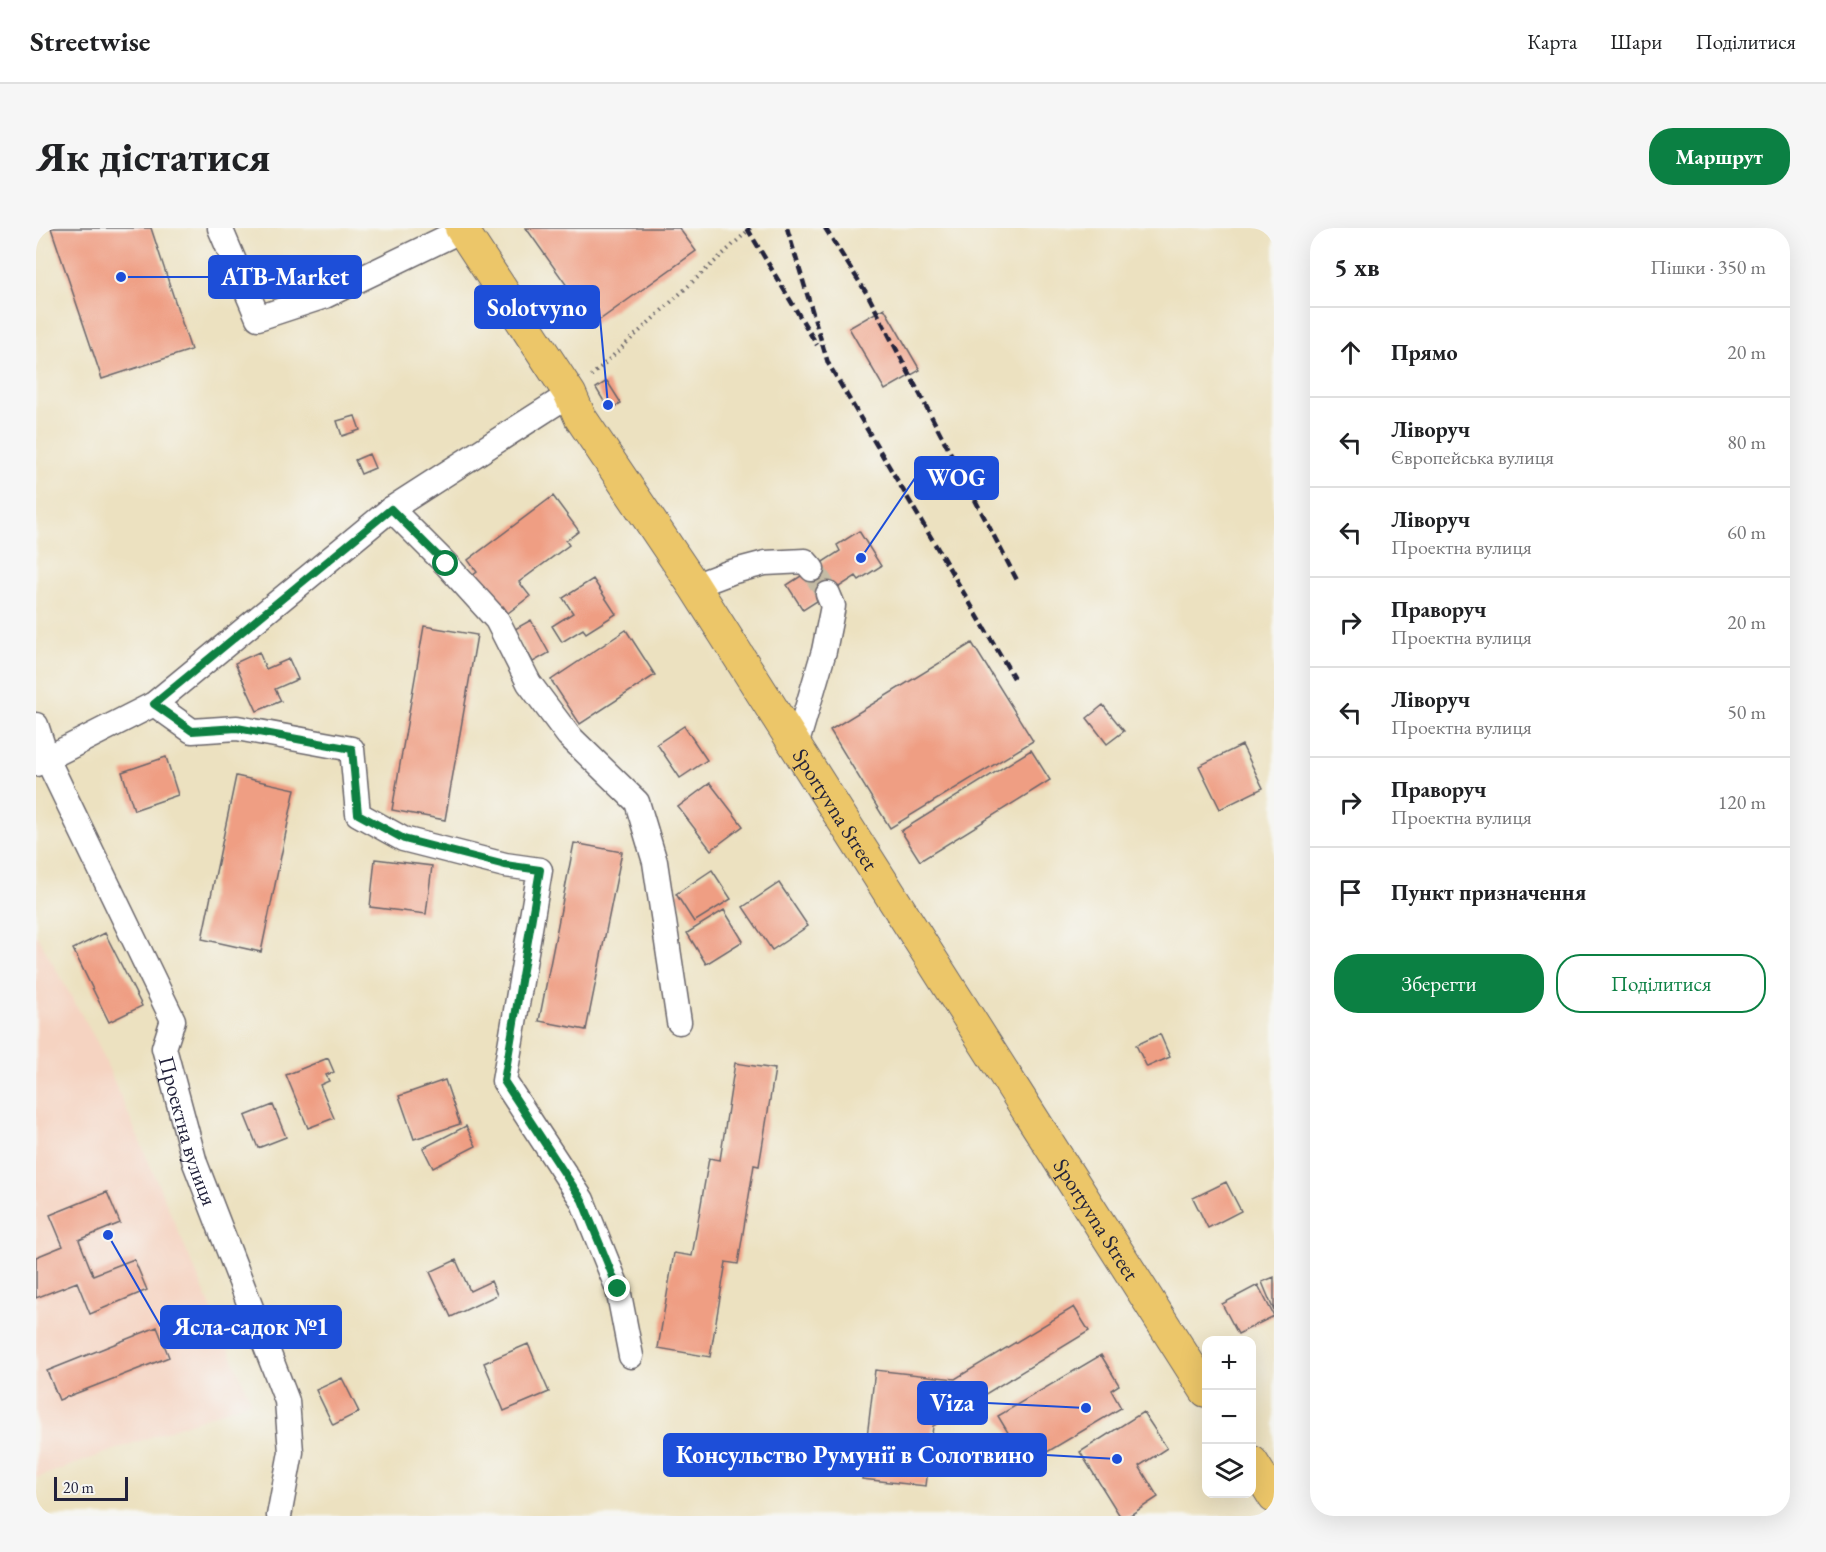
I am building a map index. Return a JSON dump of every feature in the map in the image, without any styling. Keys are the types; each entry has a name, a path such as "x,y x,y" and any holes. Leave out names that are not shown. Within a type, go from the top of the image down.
{"main road":[{"name":"Sportyvna Street","path":"461,229 570,394 580,417 694,586 1205,1390"},
{"path":"1256,1470 1274,1497"}],"street":[{"path":"220,228 258,318 325,296 461,229"},
{"path":"42,762 154,704 391,509 570,394"},
{"path":"391,509 497,620 529,683 568,735 638,802 655,862 679,1022"},
{"path":"694,586 765,562 806,561 812,569"},
{"path":"796,746 824,651 833,606 828,594"},
{"path":"154,704 192,731 237,728 352,749 358,814 404,839 505,865 540,870 504,1081 582,1200 618,1289 631,1356"},
{"name":"Проектна вулиця","path":"36,726 42,762 173,1020 164,1048 195,1163 287,1401 291,1452 279,1516"}],"path":[{"path":"570,394 751,228"}],"shaded area":[{"path":"36,934 98,1044 251,1401 36,1478"}],"building":[{"path":"51,228 151,228 191,350 102,379"},
{"path":"526,228 679,228 696,251 594,324"},
{"path":"884,308 920,370 885,390 849,328"},
{"path":"607,381 621,403 609,410 596,388"},
{"path":"355,416 360,430 342,436 337,421"},
{"path":"369,454 375,468 361,474 355,460"},
{"path":"553,496 579,531 566,541 569,545 519,582 530,596 508,613 503,606 493,612 468,579 477,572 468,560"},
{"path":"859,531 881,566 859,580 856,576 803,610 787,585 840,551 837,545"},
{"path":"593,579 616,614 586,633 583,629 562,642 552,626 573,613 563,598"},
{"path":"531,620 549,653 533,662 515,629"},
{"path":"424,626 477,635 445,820 392,810"},
{"path":"626,630 655,675 580,724 551,680"},
{"path":"972,643 1033,741 890,828 830,730"},
{"path":"259,652 266,669 289,659 298,679 275,689 281,701 257,711 235,663"},
{"path":"1103,705 1124,731 1107,744 1087,718"},
{"path":"684,726 707,760 680,778 657,744"},
{"path":"1242,745 1263,788 1220,809 1199,766"},
{"path":"1031,750 1050,780 920,861 901,831"},
{"path":"166,757 178,795 134,810 122,772"},
{"path":"236,776 295,789 261,952 202,939"},
{"path":"710,783 743,826 711,850 678,807"},
{"path":"574,843 622,852 586,1030 539,1021"},
{"path":"375,859 432,866 426,914 370,907"},
{"path":"712,870 731,899 694,922 676,894"},
{"path":"779,883 808,926 772,950 743,907"},
{"path":"724,910 743,941 706,964 687,933"},
{"path":"105,933 142,1006 109,1022 73,949"},
{"path":"1160,1034 1170,1057 1147,1067 1136,1045"},
{"path":"328,1058 334,1072 326,1075 329,1081 320,1085 334,1118 308,1128 286,1075"},
{"path":"735,1063 775,1069 759,1166 754,1165 738,1264 726,1262 710,1357 658,1348 674,1253 692,1256 709,1158 720,1160"},
{"path":"445,1080 460,1124 414,1139 399,1096"},
{"path":"273,1105 286,1137 258,1148 245,1116"},
{"path":"466,1126 476,1146 433,1168 423,1148"},
{"path":"1226,1182 1241,1211 1208,1228 1193,1198"},
{"path":"107,1192 120,1223 79,1240 93,1275 134,1259 147,1290 90,1314 77,1282 36,1298 36,1257 63,1246 50,1215"},
{"path":"456,1260 470,1291 491,1281 497,1295 451,1317 430,1272"},
{"path":"1274,1277 1274,1311 1262,1282"},
{"path":"1258,1285 1274,1316 1238,1334 1222,1304"},
{"path":"1074,1307 1089,1331 933,1426 926,1486 862,1479 875,1370 955,1379"},
{"path":"157,1327 169,1357 59,1400 47,1371"},
{"path":"528,1344 549,1392 504,1411 484,1363"},
{"path":"1101,1355 1119,1385 1111,1390 1121,1408 1027,1464 998,1416"},
{"path":"342,1378 359,1412 333,1425 316,1390"},
{"path":"1143,1412 1167,1448 1139,1466 1158,1497 1129,1516 1120,1516 1080,1452"}],"tunnel":[{"path":"812,569 828,594"}],"railway":[{"path":"747,228 817,345"},
{"path":"787,228 828,363 1014,678"},
{"path":"825,228 869,297 1018,582"}],"place":[{"name":"ATB-Market","path":"121,277"},
{"name":"Solotvyno","path":"608,405"},
{"name":"WOG","path":"861,558"},
{"name":"Ясла-садок №1","path":"108,1235"},
{"name":"Viza","path":"1086,1408"},
{"name":"Консульство Румунії в Солотвино","path":"1117,1459"}],"route":[{"path":"446,564 391,509 154,704 192,731 237,728 352,749 358,814 404,839 505,865 540,870 504,1081 582,1200 618,1289"}]}
